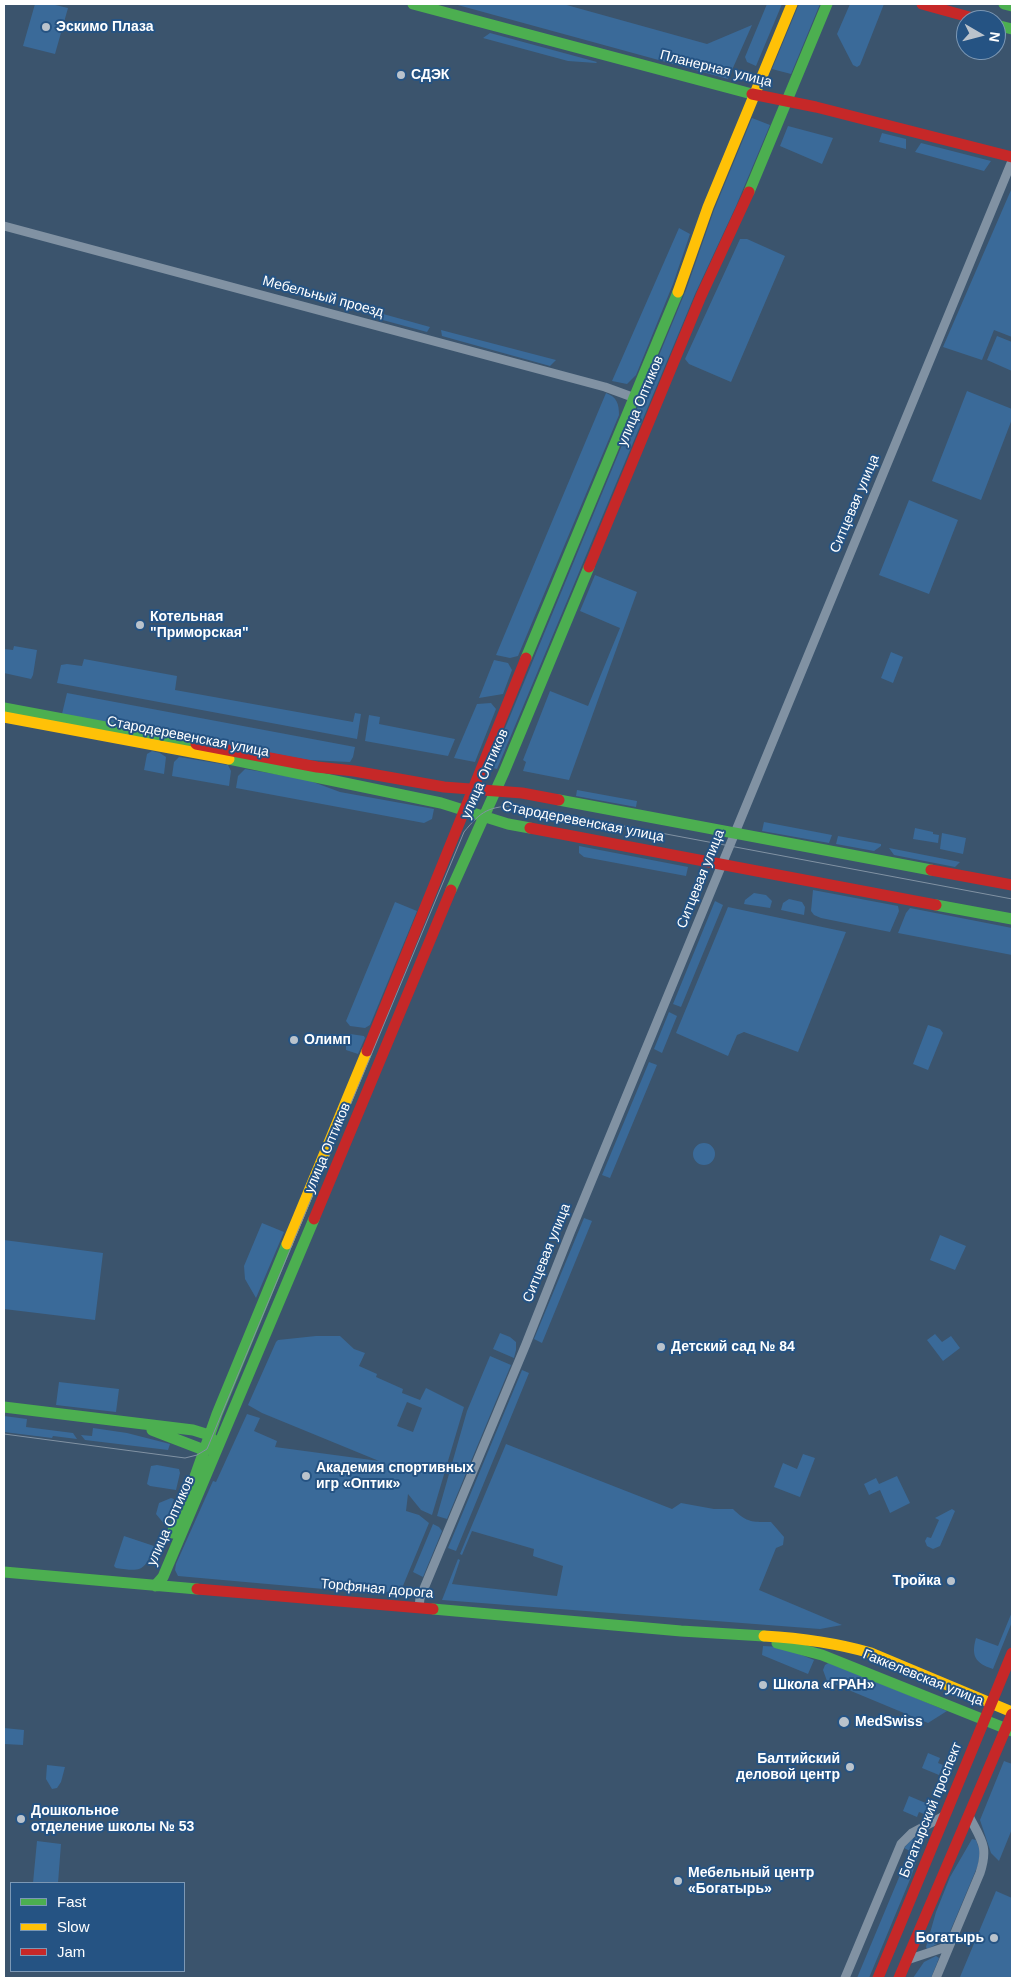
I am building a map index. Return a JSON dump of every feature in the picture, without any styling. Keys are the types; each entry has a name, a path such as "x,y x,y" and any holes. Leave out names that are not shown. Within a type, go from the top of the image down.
{"main road":[{"name":"Планерная улица","path":"413,4 754,95 816,107 1012,157"},
{"name":"улица Оптиков","path":"155,1586 156,1574 187,1499 209,1435 681,286 708,207 792,4"},
{"name":"улица Оптиков","path":"155,1586 163,1577 219,1446 694,313 734,227 827,4"},
{"path":"922,4 956,13"},
{"path":"1004,4 1012,6"},
{"name":"Стародеревенская улица","path":"4,708 318,767 354,771 444,787 522,793 1012,884"},
{"name":"Стародеревенская улица","path":"4,718 316,776 352,786 441,802 518,826 1012,919"},
{"path":"4,1407 138,1425 193,1430 209,1435 219,1446 204,1450 138,1425"},
{"name":"Торфяная дорога","path":"4,1572 748,1636 768,1635 825,1642 871,1653"},
{"name":"Торфяная дорога","path":"748,1636 822,1655"},
{"name":"Гаккелевская улица","path":"871,1653 1012,1713"},
{"name":"Богатырский проспект","path":"878,1978 1012,1653"},
{"name":"Гаккелевская улица","path":"822,1655 1009,1730"},
{"path":"899,1978 969,1816 1009,1730 1012,1713"}],"street":[{"name":"Ситцевая улица","path":"420,1608 420,1598 429,1576 1012,161"},
{"name":"Мебельный проезд","path":"4,226 597,384 635,398"},
{"path":"845,1978 901,1844 912,1833 944,1816"},
{"path":"936,1978 985,1858 983,1844 969,1816"},
{"path":"907,1960 949,1946"}],"shaded area":[{"name":"Эскимо Плаза","path":"35,4 51,4 68,8 55,54 23,46"},
{"path":"454,4 563,4 707,44 752,25 728,79"},
{"path":"767,4 782,4 756,66 747,62 745,57"},
{"path":"799,4 820,4 791,74 772,69"},
{"path":"850,4 884,4 860,65 857,67 853,65 837,34"},
{"path":"490,33 597,62 568,61 483,38"},
{"path":"752,118 770,125 736,206 695,294 497,769 489,767 686,290 714,210"},
{"path":"788,126 833,138 822,164 780,146"},
{"path":"882,133 906,139 906,149 879,142"},
{"path":"921,143 991,161 984,171 915,152"},
{"path":"1011,190 1012,337 994,330 982,360 943,347"},
{"path":"679,228 690,234 673,284 636,375 627,384 612,381"},
{"path":"740,239 747,239 785,256 731,382 689,364 685,359"},
{"path":"376,312 430,327 427,332 379,319"},
{"path":"441,330 556,360 550,366 442,336"},
{"path":"997,336 1012,342 1012,371 987,360"},
{"path":"967,391 1012,409 1012,419 981,500 932,481"},
{"path":"606,393 617,401 619,415 518,656 510,658 496,655"},
{"path":"909,500 958,520 929,594 879,575"},
{"path":"595,575 637,592 569,780 523,771 526,762 523,760 550,691 588,706 620,628 580,611"},
{"path":"14,646 37,650 31,679 4,673 4,649 13,650"},
{"path":"891,652 903,657 893,683 881,678"},
{"path":"84,659 177,676 175,690 353,722 355,713 361,714 357,739 57,683 61,665 82,666"},
{"path":"494,660 508,663 512,670 503,694 479,698"},
{"path":"67,693 355,747 353,757 350,762 308,760 62,714"},
{"path":"491,703 496,709 475,762 454,758 477,704"},
{"path":"369,715 380,717 379,724 455,739 448,756 365,741"},
{"path":"152,751 166,757 164,774 144,770 147,754"},
{"path":"179,757 228,765 231,771 229,786 172,776 174,762"},
{"path":"245,769 305,779 340,792 434,809 432,819 424,823 236,788 238,776"},
{"path":"577,790 637,801 636,807 576,796"},
{"path":"764,822 832,835 829,843 762,831"},
{"path":"915,828 939,835 938,843 913,839"},
{"path":"942,833 966,838 963,854 940,849"},
{"path":"838,836 881,844 881,846 874,851 836,844"},
{"path":"579,846 688,867 686,876 584,857 579,853"},
{"path":"889,848 960,862 955,867 894,855"},
{"path":"813,890 898,906 899,911 890,932 821,918 814,915 811,911"},
{"path":"754,893 766,895 772,901 770,908 744,904 745,900"},
{"path":"789,899 802,902 805,907 804,915 781,910 783,903"},
{"path":"715,901 723,905 681,1007 673,1004"},
{"path":"395,902 417,911 370,1025 365,1028 350,1026 346,1021"},
{"path":"728,907 846,932 798,1052 744,1032 737,1035 728,1056 676,1033"},
{"path":"910,908 1012,928 1012,955 898,933"},
{"path":"669,1012 677,1016 662,1053 654,1049"},
{"path":"928,1025 940,1029 943,1033 928,1070 913,1064"},
{"path":"350,1034 364,1036 365,1038 358,1054 346,1050"},
{"path":"649,1062 657,1065 610,1178 602,1175"},
{"path":"704,1143 712,1146 715,1154 712,1162 704,1165 696,1162 693,1154 696,1146"},
{"path":"584,1218 592,1221 542,1343 534,1339"},
{"path":"262,1223 284,1232 256,1298 245,1279 244,1266"},
{"path":"940,1235 966,1246 955,1270 930,1260"},
{"path":"4,1240 103,1253 95,1320 4,1309"},
{"path":"500,1333 516,1342 514,1358 493,1349"},
{"path":"935,1334 942,1342 951,1336 960,1348 943,1361 927,1340"},
{"path":"316,1336 340,1336 354,1349 365,1353 359,1366 377,1374 376,1377 403,1389 402,1393 420,1400 426,1388 464,1407 432,1515 421,1510 408,1494 406,1511 419,1515 429,1523 400,1593 335,1588 335,1590 178,1576 175,1570 213,1481 216,1482 247,1414 260,1418 254,1431 277,1441 275,1447 379,1461 262,1413 248,1405 278,1340","holes":["407,1402 422,1408 413,1432 397,1426"]},
{"path":"490,1356 511,1365 447,1519 437,1516 467,1411"},
{"path":"522,1370 529,1373 456,1551 448,1548"},
{"path":"59,1382 119,1389 116,1412 56,1405"},
{"path":"4,1416 27,1419 26,1427 73,1433 77,1439 4,1432"},
{"path":"93,1428 127,1433 170,1444 168,1450 85,1440 81,1435 92,1436"},
{"path":"506,1444 672,1509 681,1503 714,1509 733,1509 750,1521 771,1522 784,1537 783,1545 776,1548 759,1590 842,1625 820,1629 442,1600 458,1559 460,1560 452,1584 557,1596 563,1566 533,1556 534,1549 472,1531 462,1555 460,1554"},
{"path":"803,1454 815,1458 800,1497 774,1487 783,1463 797,1469"},
{"path":"157,1465 179,1469 180,1473 176,1490 147,1484 151,1466"},
{"path":"897,1476 910,1503 890,1513 880,1490 869,1495 864,1484 876,1478 879,1484"},
{"path":"171,1498 174,1499 165,1525 156,1514 159,1503"},
{"path":"952,1509 955,1511 940,1546 933,1549 927,1546 925,1541 927,1537 931,1538 939,1520 935,1518"},
{"path":"433,1524 442,1531 423,1577 413,1572"},
{"path":"124,1536 154,1546 148,1561 141,1568 132,1570 116,1568 114,1566"},
{"path":"1012,1612 1012,1622 993,1669 987,1667 978,1661 974,1654 976,1638 998,1646"},
{"path":"763,1646 782,1647 814,1660 808,1674 762,1655"},
{"path":"830,1662 947,1711 928,1723 827,1681 823,1670 825,1665"},
{"path":"4,1728 24,1730 23,1745 4,1744"},
{"path":"928,1753 940,1758 938,1763 943,1765 939,1775 922,1768"},
{"path":"1004,1761 1012,1764 1012,1829 999,1861 991,1853 980,1820"},
{"path":"47,1765 65,1767 61,1782 57,1788 52,1789 46,1779"},
{"path":"909,1796 928,1804 924,1814 919,1812 917,1817 903,1811"},
{"path":"922,1834 925,1836 911,1877 869,1978 857,1978 910,1851 904,1848 911,1840"},
{"path":"972,1839 976,1840 980,1851 978,1865 949,1934 941,1942 927,1949 936,1912 950,1877"},
{"path":"37,1841 61,1844 58,1882 33,1882"},
{"name":"Богатырь","path":"996,1891 1012,1898 1012,1978 962,1978 960,1977"},
{"path":"936,1956 939,1958 931,1978 913,1978 924,1962"}],"tram line":[{"path":"4,1434 185,1458 197,1455 207,1449 464,832 486,811 499,807 517,806 1012,899"}],"traffic: fast":[{"path":"413,4 752,94"},
{"path":"749,192 827,4"},
{"path":"1004,4 1012,6"},
{"path":"1006,28 1012,29"},
{"path":"526,658 678,292"},
{"path":"451,890 504,772 589,567"},
{"path":"4,708 196,744"},
{"path":"229,759 441,803 508,824 530,828"},
{"path":"559,800 931,870"},
{"path":"936,905 1012,919"},
{"path":"155,1586 163,1577 314,1219"},
{"path":"172,1533 187,1499 217,1414 287,1244"},
{"path":"4,1407 193,1430 209,1435 214,1441"},
{"path":"152,1430 204,1450 211,1448"},
{"path":"4,1572 197,1589"},
{"path":"433,1609 681,1631 764,1636"},
{"path":"777,1643 822,1655 1012,1731"}],"traffic: slow":[{"path":"678,292 708,207 792,4"},
{"path":"4,717 229,759"},
{"path":"287,1244 367,1051"},
{"path":"764,1636 845,1646 871,1653 1012,1712"}],"traffic: jam":[{"path":"922,4 956,13"},
{"path":"752,94 816,107 1012,157"},
{"path":"589,567 701,296 749,192"},
{"path":"367,1051 526,658"},
{"path":"196,744 317,767 354,771 444,787 522,793 559,800"},
{"path":"530,828 936,905"},
{"path":"931,870 1012,885"},
{"path":"314,1219 451,890"},
{"path":"197,1589 433,1609"},
{"path":"878,1978 1012,1653"},
{"path":"899,1978 1012,1714"}],"place":[{"name":"Эскимо Плаза","path":"46,27"},
{"name":"СДЭК","path":"401,75"},
{"name":"Котельная \"Приморская\"","path":"140,625"},
{"name":"Олимп","path":"294,1040"},
{"name":"Детский сад № 84","path":"661,1347"},
{"name":"Академия спортивных игр «Оптик»","path":"306,1476"},
{"name":"Тройка","path":"951,1581"},
{"name":"Школа «ГРАН»","path":"763,1685"},
{"name":"MedSwiss","path":"844,1722"},
{"name":"Балтийский деловой центр","path":"850,1767"},
{"name":"Дошкольное отделение школы № 53","path":"21,1819"},
{"name":"Мебельный центр «Богатырь»","path":"678,1881"},
{"name":"Богатырь","path":"994,1938"}]}
